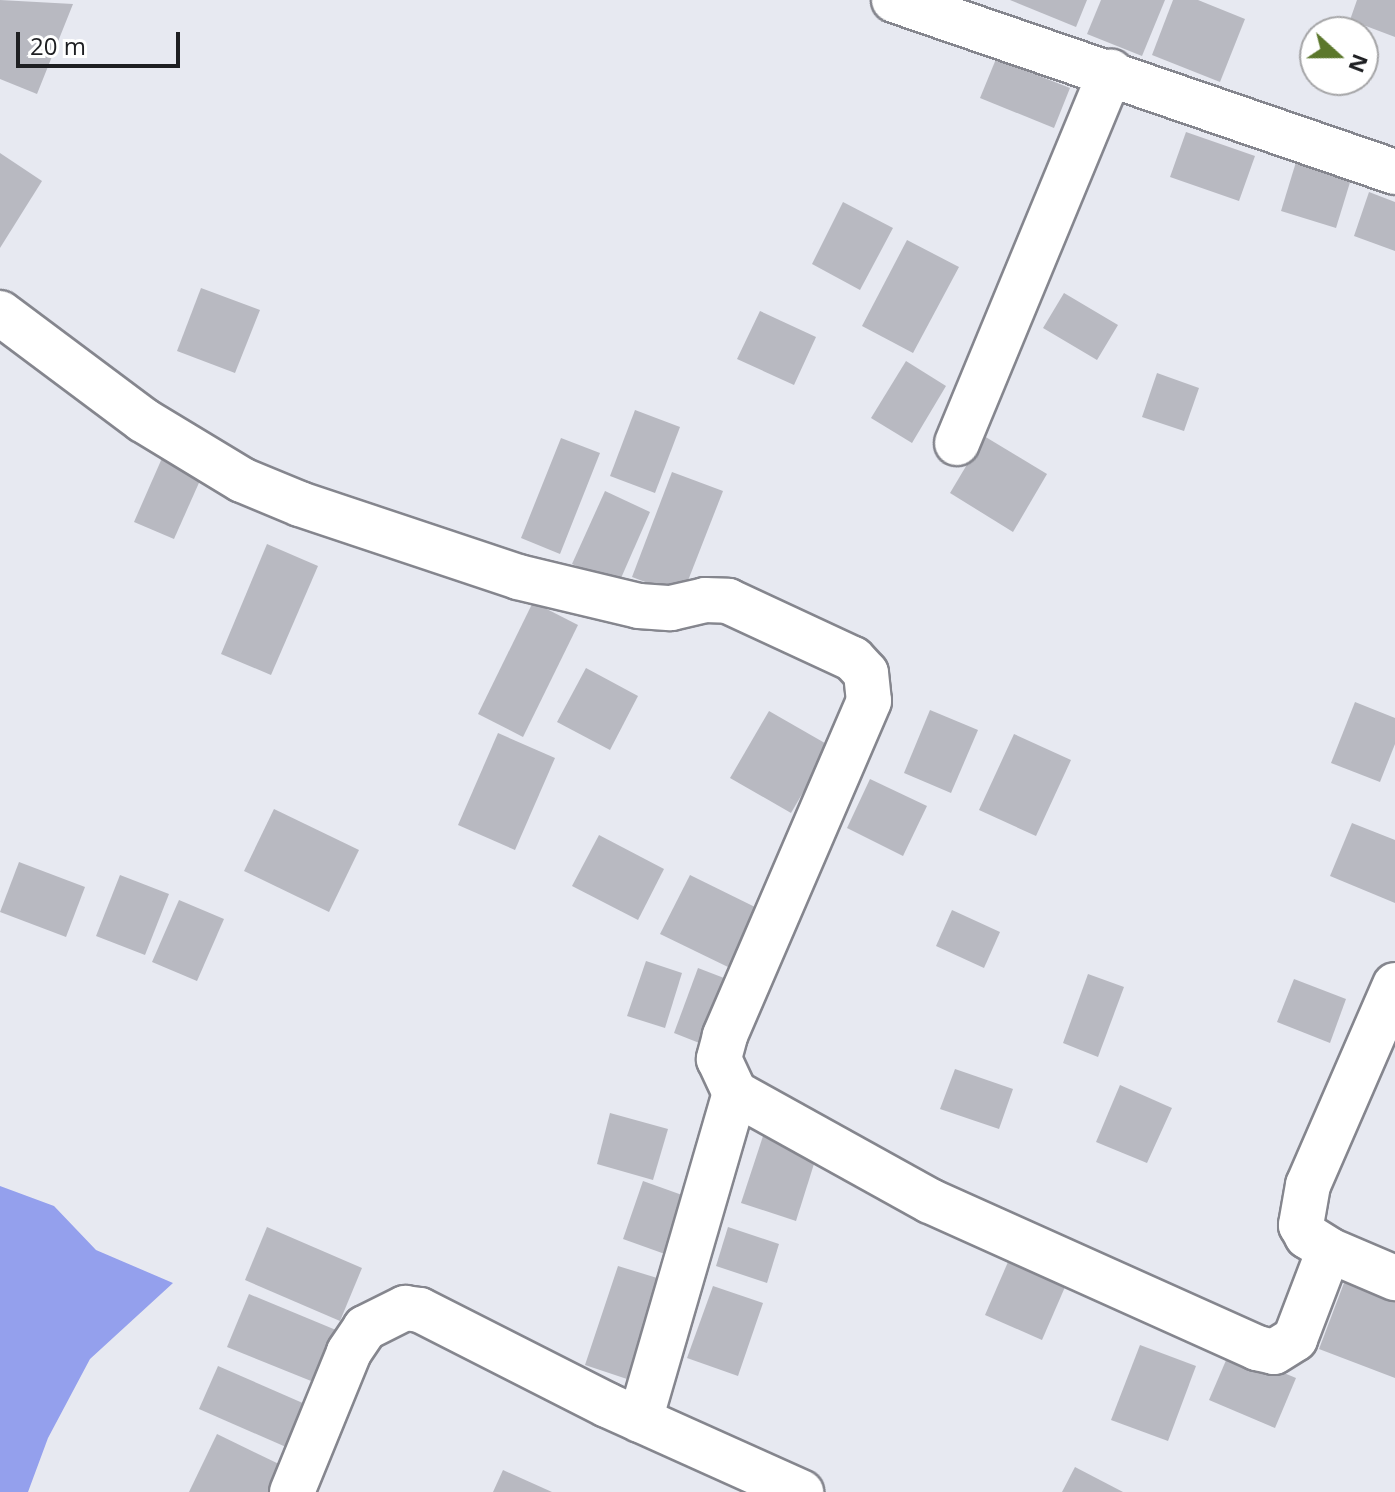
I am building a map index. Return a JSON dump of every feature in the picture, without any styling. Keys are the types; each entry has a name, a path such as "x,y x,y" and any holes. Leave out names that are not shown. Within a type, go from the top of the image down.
{"street":[{"path":"894,0 1395,172"},
{"path":"957,443 1111,72"},
{"path":"0,313 143,420 242,480 518,577 639,606 728,601 853,659 866,673 869,701 725,1036 719,1059 735,1093 930,1201 1257,1348 1274,1352 1295,1339 1329,1250"},
{"path":"1395,985 1301,1207 1307,1236 1329,1250 1395,1278"},
{"path":"640,1420 735,1093"},
{"path":"292,1492 349,1352 365,1328 405,1308 420,1310 640,1420 801,1492"}],"water":[{"path":"0,1186 54,1206 96,1250 173,1283 90,1359 48,1438 28,1492 0,1492"}],"building":[{"path":"0,0 73,4 37,94 0,79"},
{"path":"1010,0 1087,0 1076,27"},
{"path":"1101,0 1165,0 1142,56 1087,34"},
{"path":"1173,0 1198,0 1245,19 1220,82 1152,55"},
{"path":"1357,0 1395,0 1395,37 1379,31 1379,16 1351,16"},
{"path":"996,59 1070,88 1054,128 980,98"},
{"path":"1186,132 1255,156 1239,201 1170,177"},
{"path":"0,153 42,181 0,248"},
{"path":"1296,162 1351,179 1336,228 1281,211"},
{"path":"1369,192 1395,202 1395,251 1354,236"},
{"path":"843,202 893,228 860,290 812,264"},
{"path":"907,240 959,267 913,353 862,326"},
{"path":"201,288 260,310 235,373 177,351"},
{"path":"1064,293 1118,325 1097,360 1043,328"},
{"path":"760,311 816,337 794,385 737,359"},
{"path":"906,361 946,386 912,443 871,418"},
{"path":"1157,373 1199,388 1184,431 1142,417"},
{"path":"635,410 680,427 655,493 610,476"},
{"path":"984,436 1047,474 1013,532 950,493"},
{"path":"561,438 600,453 560,554 521,538"},
{"path":"166,449 206,467 174,539 134,522"},
{"path":"672,472 723,491 682,596 632,577"},
{"path":"605,491 650,512 618,585 572,564"},
{"path":"267,544 318,566 271,675 221,654"},
{"path":"533,602 578,625 523,737 478,714"},
{"path":"586,668 638,696 610,750 557,722"},
{"path":"1355,702 1395,718 1395,744 1380,782 1331,763"},
{"path":"930,710 978,730 951,793 904,773"},
{"path":"769,711 830,746 791,813 730,778"},
{"path":"498,733 555,758 515,850 458,825"},
{"path":"1014,734 1071,760 1036,836 979,810"},
{"path":"870,779 927,806 903,856 847,828"},
{"path":"274,809 359,850 329,912 244,871"},
{"path":"1352,823 1395,840 1395,903 1330,876"},
{"path":"599,835 664,869 638,920 572,886"},
{"path":"19,862 85,887 66,937 0,912"},
{"path":"120,875 169,894 145,955 96,936"},
{"path":"690,875 757,908 728,967 660,934"},
{"path":"179,900 224,919 197,981 152,962"},
{"path":"952,910 1000,932 984,968 936,946"},
{"path":"646,961 682,973 665,1028 627,1016"},
{"path":"698,968 737,983 712,1048 674,1033"},
{"path":"1088,974 1124,987 1098,1057 1063,1043"},
{"path":"1294,979 1346,999 1330,1043 1277,1022"},
{"path":"955,1069 1013,1089 999,1129 940,1109"},
{"path":"1120,1085 1172,1108 1147,1163 1096,1142"},
{"path":"610,1113 668,1129 653,1180 597,1164"},
{"path":"765,1130 819,1148 796,1221 741,1203"},
{"path":"643,1181 696,1200 676,1258 623,1239"},
{"path":"267,1227 362,1268 340,1321 245,1280"},
{"path":"728,1227 779,1244 767,1283 716,1266"},
{"path":"1008,1262 1065,1287 1042,1340 985,1315"},
{"path":"618,1266 667,1281 633,1381 585,1365"},
{"path":"1347,1275 1395,1293 1395,1378 1319,1349"},
{"path":"713,1286 763,1303 738,1376 687,1358"},
{"path":"249,1294 348,1335 326,1387 227,1347"},
{"path":"1140,1345 1196,1366 1168,1441 1111,1420"},
{"path":"1230,1351 1296,1378 1275,1428 1209,1400"},
{"path":"218,1366 305,1404 286,1447 199,1409"},
{"path":"217,1434 281,1465 268,1492 189,1492"},
{"path":"1075,1467 1123,1492 1062,1492"},
{"path":"503,1470 552,1492 493,1492"}]}
